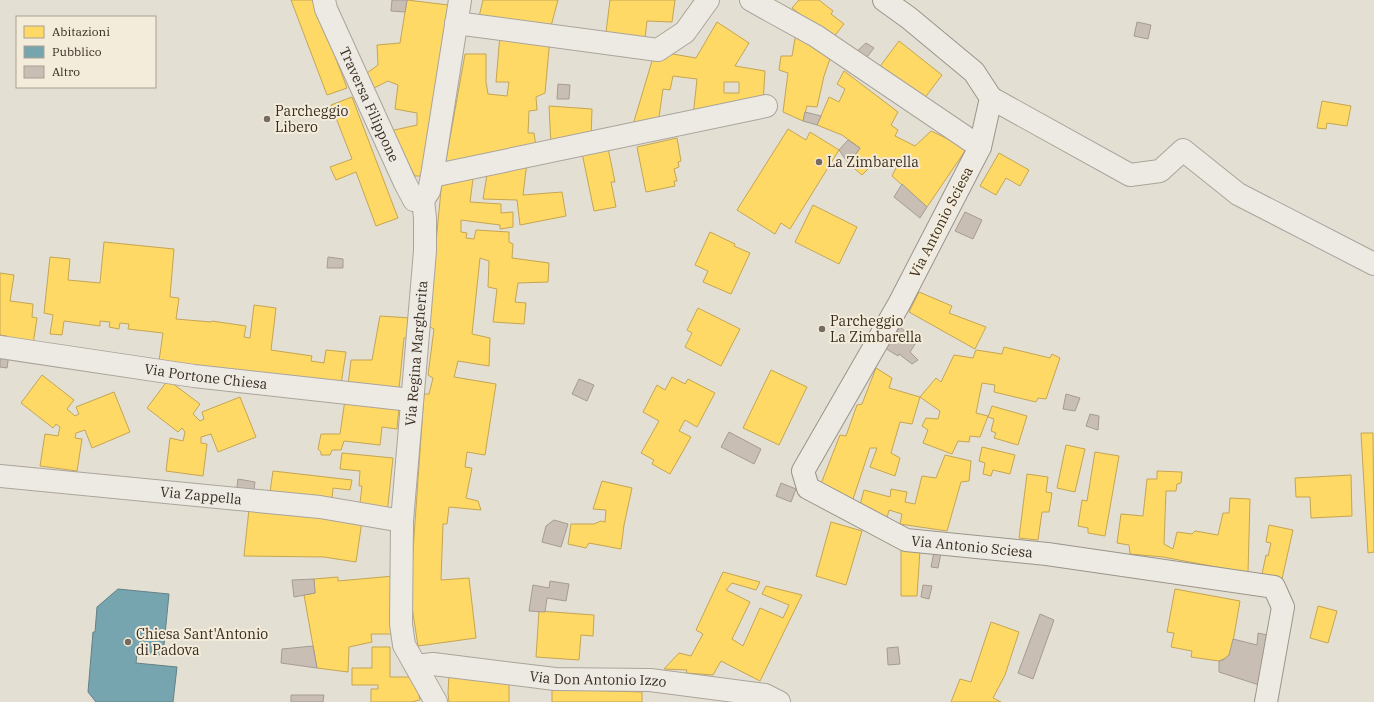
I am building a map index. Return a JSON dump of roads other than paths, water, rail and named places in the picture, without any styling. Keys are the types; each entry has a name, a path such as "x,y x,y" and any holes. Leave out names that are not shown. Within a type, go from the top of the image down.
{"street":[{"name":"Traversa Filippone","path":"324,0 326,9 405,183 414,200 422,200"},
{"path":"422,200 429,191 432,176 460,0"},
{"path":"456,23 658,50 685,32 708,0"},
{"path":"751,0 816,36 980,147"},
{"path":"884,0 909,18 974,72 991,98 1130,175 1160,171 1183,150 1238,194 1374,264"},
{"name":"Via Antonio Sciesa","path":"991,98 980,147 899,304 803,471 808,488 906,540 1047,554 1274,587 1283,607 1266,702"},
{"path":"432,176 766,106"},
{"name":"Via Regina Margherita","path":"422,200 425,218 425,251 402,521 401,624 404,646 436,702"},
{"name":"Via Portone Chiesa","path":"0,348 194,376 412,400"},
{"name":"Via Zappella","path":"0,476 320,507 402,521"},
{"name":"Via Don Antonio Izzo","path":"416,666 433,664 555,679 650,680 765,695 779,702"}],"place":[{"name":"Parcheggio Libero","path":"267,119"},
{"name":"La Zimbarella","path":"819,162"},
{"name":"Parcheggio La Zimbarella","path":"822,329"},
{"name":"Chiesa Sant'Antonio di Padova","path":"128,642"}]}
